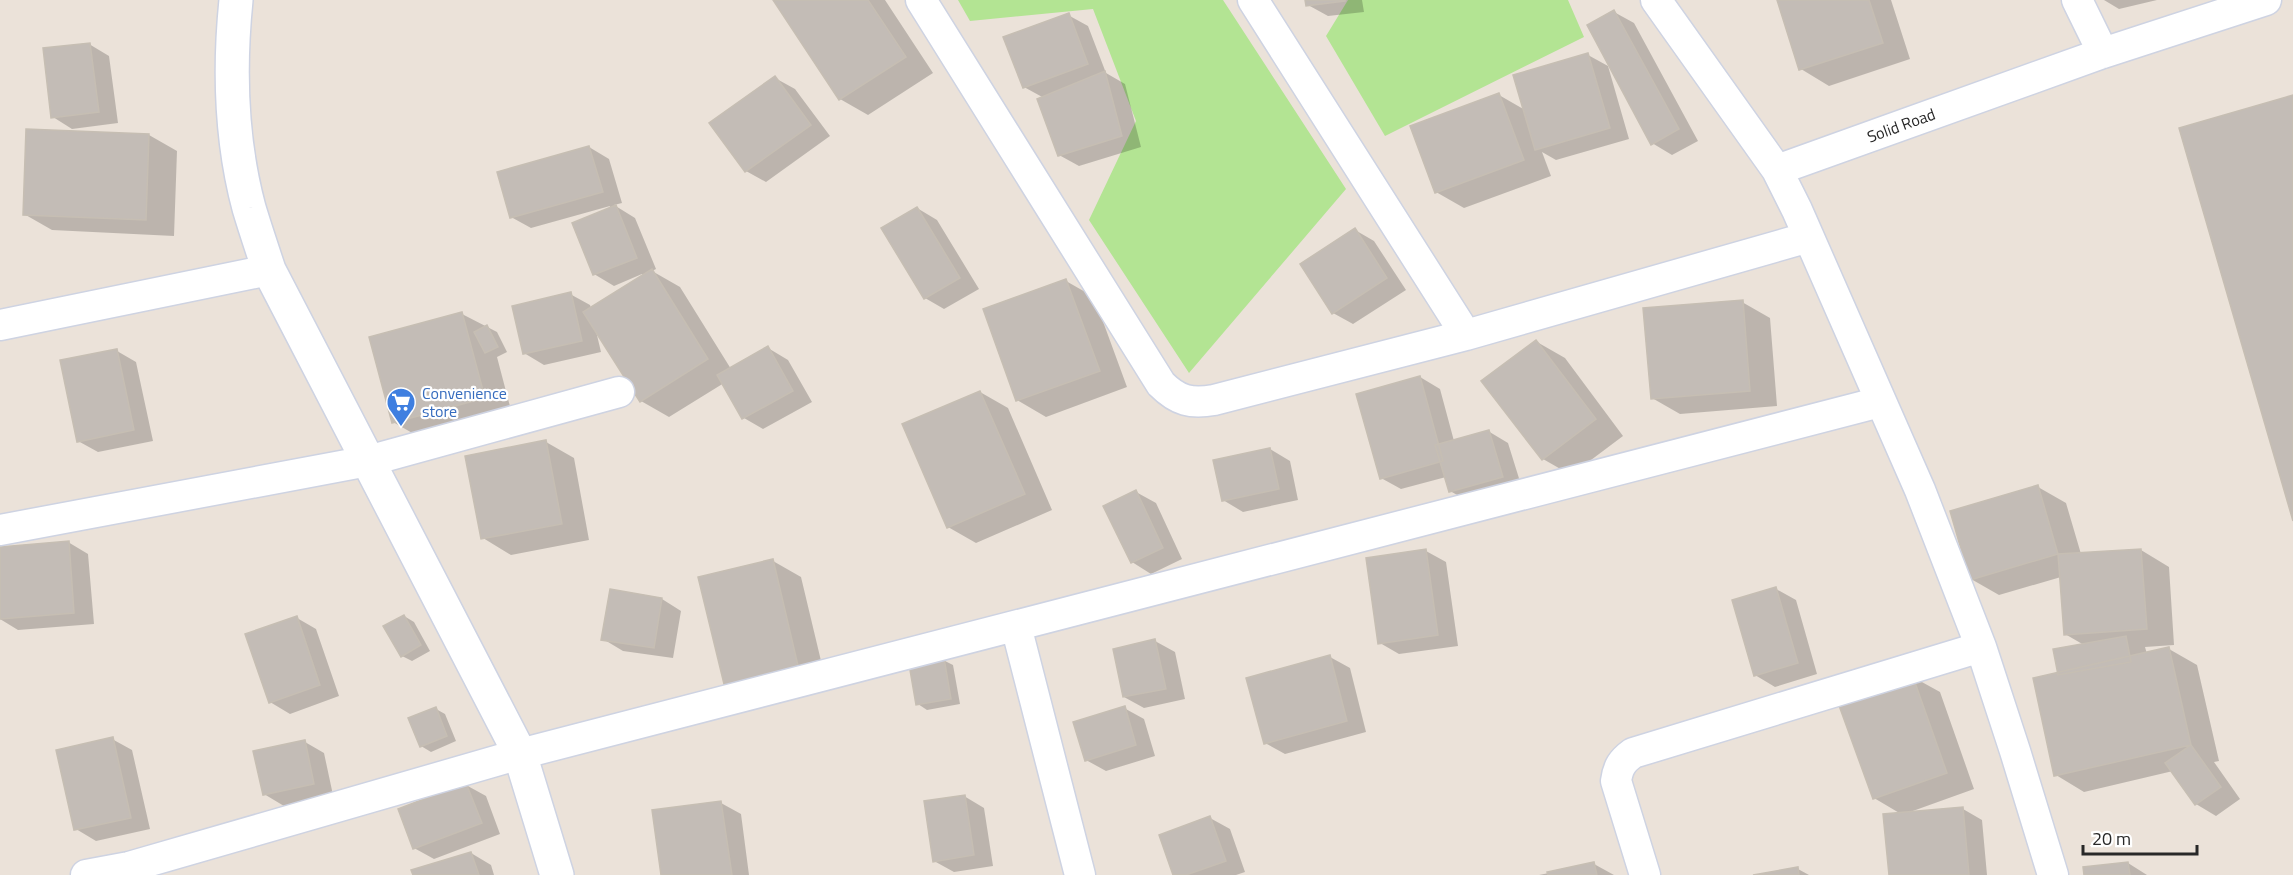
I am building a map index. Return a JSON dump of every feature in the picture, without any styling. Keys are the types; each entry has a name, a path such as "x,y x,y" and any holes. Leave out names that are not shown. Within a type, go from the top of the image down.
{"street":[{"path":"236,0 232,45 234,124 249,206 269,270 520,754 556,875"},
{"path":"921,0 1161,384 1174,396 1185,401 1198,403 1214,400 1466,335 1809,237"},
{"path":"1253,0 1466,335"},
{"path":"1656,0 1777,170 1809,237 1920,490 1981,647 2016,751 2053,875"},
{"path":"2077,0 2103,53"},
{"name":"Solid Road","path":"1777,170 2103,53 2266,0"},
{"path":"0,325 269,270"},
{"path":"0,530 368,460 620,393"},
{"path":"86,875 129,867 520,754 1880,402"},
{"path":"1016,626 1080,875"},
{"path":"1646,875 1616,781 1617,769 1623,760 1634,753 1981,647"}],"green space":[{"path":"958,0 1223,0 1346,189 1189,373 1089,220 1136,121 1093,9 970,21"},
{"path":"1348,0 1568,0 1584,37 1385,136 1326,36"}],"building":[{"path":"773,0 868,0 906,57 839,100"},
{"path":"1305,0 1345,0 1345,1 1306,6"},
{"path":"1777,0 1869,0 1883,43 1799,70"},
{"path":"1614,10 1679,129 1651,145 1587,25"},
{"path":"1069,13 1088,64 1023,88 1003,37"},
{"path":"90,43 99,112 51,118 43,48"},
{"path":"1588,53 1610,128 1535,150 1513,75"},
{"path":"1105,71 1122,136 1058,156 1037,99"},
{"path":"775,76 811,125 745,172 709,123"},
{"path":"1499,93 1524,160 1435,193 1410,126"},
{"path":"2293,95 2293,521 2179,128"},
{"path":"26,129 149,134 146,220 23,215"},
{"path":"589,146 603,192 510,218 497,172"},
{"path":"616,205 637,258 593,275 572,223"},
{"path":"917,207 960,278 924,299 881,228"},
{"path":"1355,228 1387,278 1332,314 1300,264"},
{"path":"652,269 708,359 640,402 583,312"},
{"path":"1066,279 1100,371 1016,401 983,309"},
{"path":"571,292 582,341 523,354 512,306"},
{"path":"1743,300 1750,391 1651,399 1643,308"},
{"path":"462,312 485,398 392,423 369,337"},
{"path":"487,325 498,347 485,353 474,332"},
{"path":"1536,340 1596,419 1542,460 1481,381"},
{"path":"768,346 793,391 742,419 717,375"},
{"path":"117,349 134,430 77,442 60,360"},
{"path":"1420,376 1443,461 1380,479 1356,394"},
{"path":"980,391 1025,494 947,528 902,424"},
{"path":"1489,430 1503,477 1449,492 1435,445"},
{"path":"546,440 562,524 481,539 465,456"},
{"path":"1270,448 1279,489 1222,501 1213,460"},
{"path":"2038,485 2058,554 1970,580 1950,511"},
{"path":"1136,490 1163,548 1131,563 1103,506"},
{"path":"69,541 74,613 0,619 0,547"},
{"path":"1426,549 1438,635 1378,644 1366,558"},
{"path":"2141,549 2147,629 2064,635 2058,554"},
{"path":"773,559 799,670 725,688 698,577"},
{"path":"1776,587 1798,663 1754,676 1732,600"},
{"path":"610,589 662,598 654,648 601,640"},
{"path":"404,615 421,645 401,657 383,626"},
{"path":"297,616 320,685 269,703 245,634"},
{"path":"2126,636 2131,662 2058,675 2053,649"},
{"path":"1155,639 1166,689 1123,697 1113,649"},
{"path":"2169,647 2191,745 2054,776 2033,678"},
{"path":"1330,655 1347,721 1264,744 1246,678"},
{"path":"944,658 951,699 916,705 909,664"},
{"path":"1912,674 1947,773 1873,799 1837,700"},
{"path":"1125,706 1136,745 1085,761 1073,722"},
{"path":"436,707 447,736 420,747 408,718"},
{"path":"113,737 131,818 74,830 56,750"},
{"path":"305,740 314,784 263,795 253,751"},
{"path":"2191,745 2221,787 2195,805 2165,763"},
{"path":"466,783 482,823 413,849 398,809"},
{"path":"965,795 974,855 933,862 924,801"},
{"path":"721,801 732,875 661,875 652,810"},
{"path":"1963,807 1969,875 1889,875 1883,814"},
{"path":"1210,816 1226,861 1186,875 1173,875 1159,835"},
{"path":"471,852 479,875 413,875 411,870"},
{"path":"1594,862 1597,875 1548,875 1547,872"},
{"path":"2128,862 2130,875 2084,875 2083,867"},
{"path":"1798,867 1799,875 1753,875"}],"place":[{"name":"Convenience store","path":"401,428"}]}
